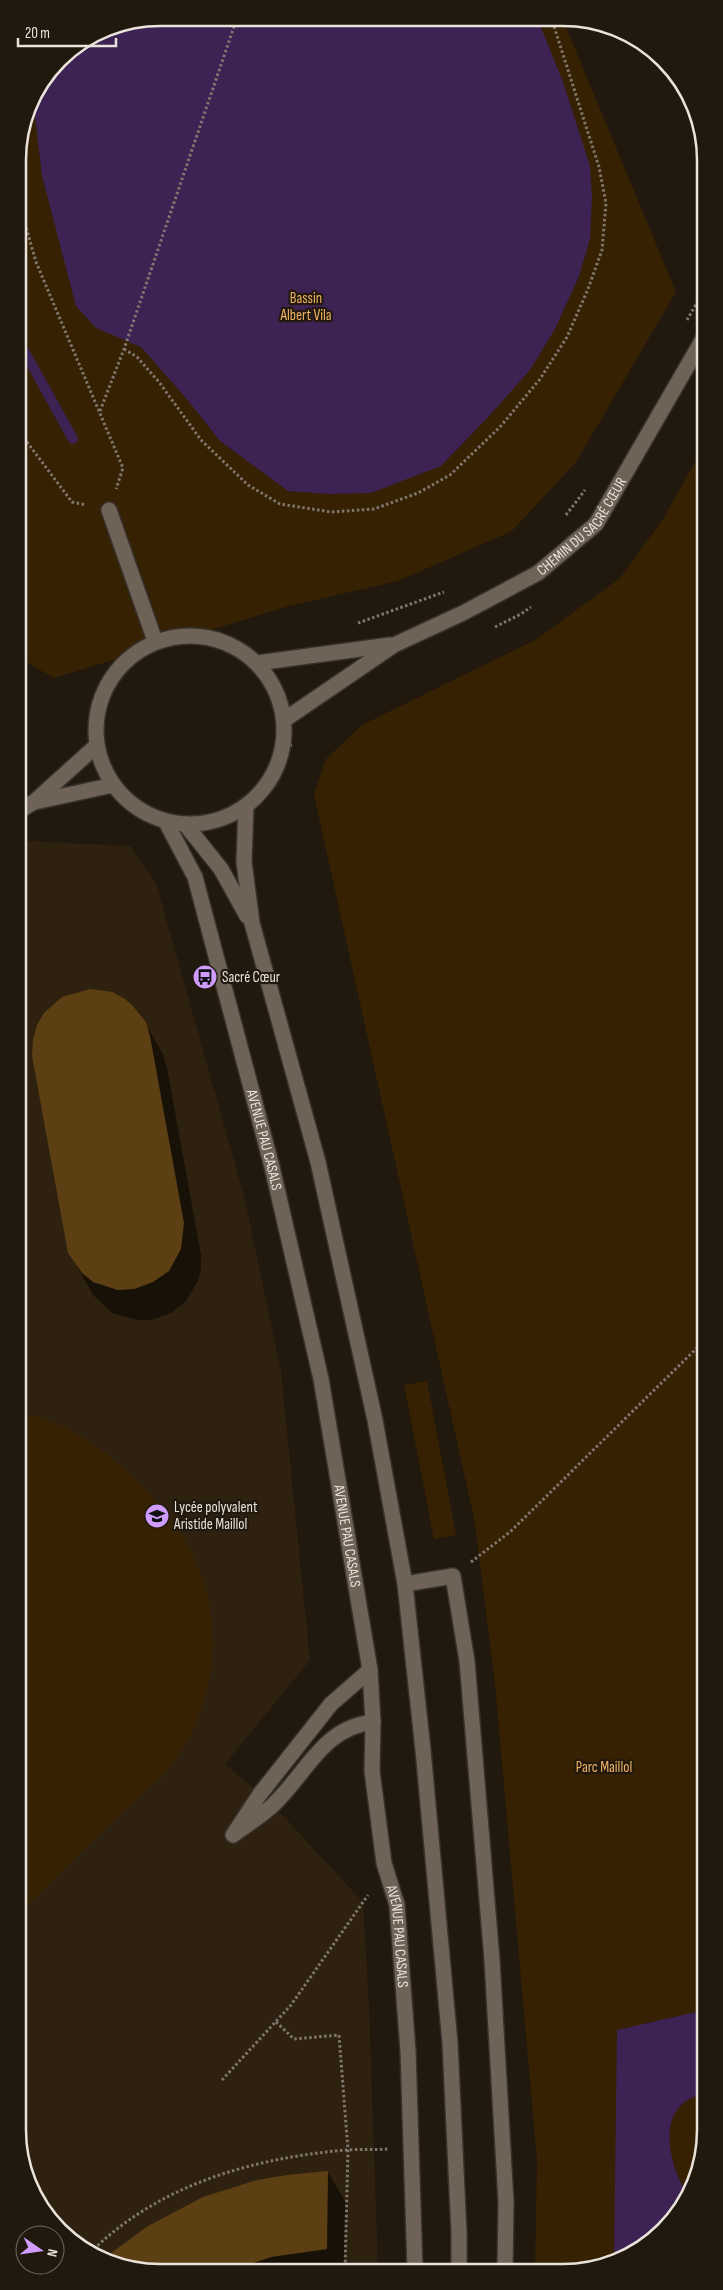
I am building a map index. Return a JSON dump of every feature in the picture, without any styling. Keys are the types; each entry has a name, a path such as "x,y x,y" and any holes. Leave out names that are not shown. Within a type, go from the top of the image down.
{"street":[{"name":"CHEMIN DU SACRÉ CŒUR","path":"284,720 394,645 463,613 538,573 596,524 697,350"},
{"path":"109,510 155,642"},
{"path":"181,635 209,637 235,646 257,663 275,689 284,720 282,750 274,772 262,790 246,806 217,821 185,824 166,822 145,814 127,801 113,785 102,766 96,746 96,714 107,683 127,658 155,642 181,635"},
{"name":"CHEMIN DU SACRÉ CŒUR","path":"257,663 394,645"},
{"path":"27,806 96,746"},
{"path":"34,802 113,785"},
{"path":"246,806 244,862 252,923 318,1162 374,1420 406,1584 450,2043 459,2264"},
{"name":"AVENUE PAU CASALS","path":"166,822 195,877 272,1167 321,1379 370,1670 373,1722 372,1771 384,1863 397,1905 408,2051 415,2264"},
{"path":"185,824 221,869 252,923"},
{"path":"406,1584 453,1576 468,1661 492,1960 506,2202 506,2264"},
{"path":"370,1670 331,1704 260,1794 233,1835 273,1805 329,1739 356,1724 373,1722"}],"path":[{"path":"100,411 124,349 234,26"},
{"path":"124,349 137,357 159,382 201,440 248,485 280,504 331,512 374,509 418,493 450,475 500,426 540,379 567,337 588,289 602,250 606,203 599,167 554,26"},
{"path":"27,230 36,262 123,468 109,510 72,502 27,442"},
{"path":"684,325 697,303"},
{"path":"562,519 590,484"},
{"path":"353,627 359,622 453,589"},
{"path":"453,1576 510,1532 696,1348"},
{"path":"222,2080 291,2005 372,1891"},
{"path":"276,2022 294,2039 339,2035 348,2150 345,2264"},
{"path":"96,2247 115,2228 175,2192 233,2169 289,2157 348,2150 411,2148"}],"shaded area":[{"path":"160,26 540,26 563,82 590,166 592,196 590,239 579,276 555,329 530,370 441,466 371,493 329,494 288,491 220,441 186,398 141,347 96,328 76,306 42,176 35,113 40,101 54,79 72,60 93,44 117,33 143,27"},
{"name":"Lycée polyvalent Aristide Maillol","path":"27,841 130,846 156,883 244,1196 281,1371 310,1660 225,1764 273,1805 363,1902 369,2006 378,2264 160,2264 134,2261 109,2254 79,2236 54,2211 44,2197 33,2173 27,2147"},
{"path":"696,2012 696,2097 689,2099 678,2109 672,2121 670,2136 671,2152 675,2167 684,2187 674,2204 657,2224 630,2246 614,2254 617,2030"}],"green space":[{"name":"Bassin Albert Vila","path":"566,26 676,292 576,462 512,531 398,581 289,606 54,678 27,662 27,143 36,109 54,79 72,60 93,44 117,33 143,27"},
{"name":"Parc Maillol","path":"697,459 696,2147 683,2189 663,2218 644,2236 630,2246 606,2257 563,2264 535,2264 537,2160 495,1683 475,1523 314,795 326,759 362,725 537,639 620,578 663,519"},
{"path":"427,1381 456,1535 434,1539 404,1385"},
{"path":"26,1414 58,1424 77,1434 95,1445 128,1472 156,1501 179,1530 196,1561 207,1593 212,1627 212,1660 206,1694 194,1727 176,1759 161,1777 26,1907"}],"building":[{"path":"90,989 112,992 125,999 146,1022 184,1223 181,1249 169,1271 153,1282 134,1289 118,1290 93,1282 82,1273 68,1253 32,1056 33,1040 37,1025 44,1013 62,997"},
{"path":"328,2171 327,2249 271,2257 250,2264 160,2264 134,2261 109,2254 148,2226 203,2197 257,2180"}],"waterway":[{"path":"27,356 73,439"}],"place":[{"name":"Sacré Cœur","path":"205,977"},
{"name":"Lycée polyvalent Aristide Maillol","path":"157,1516"}]}
